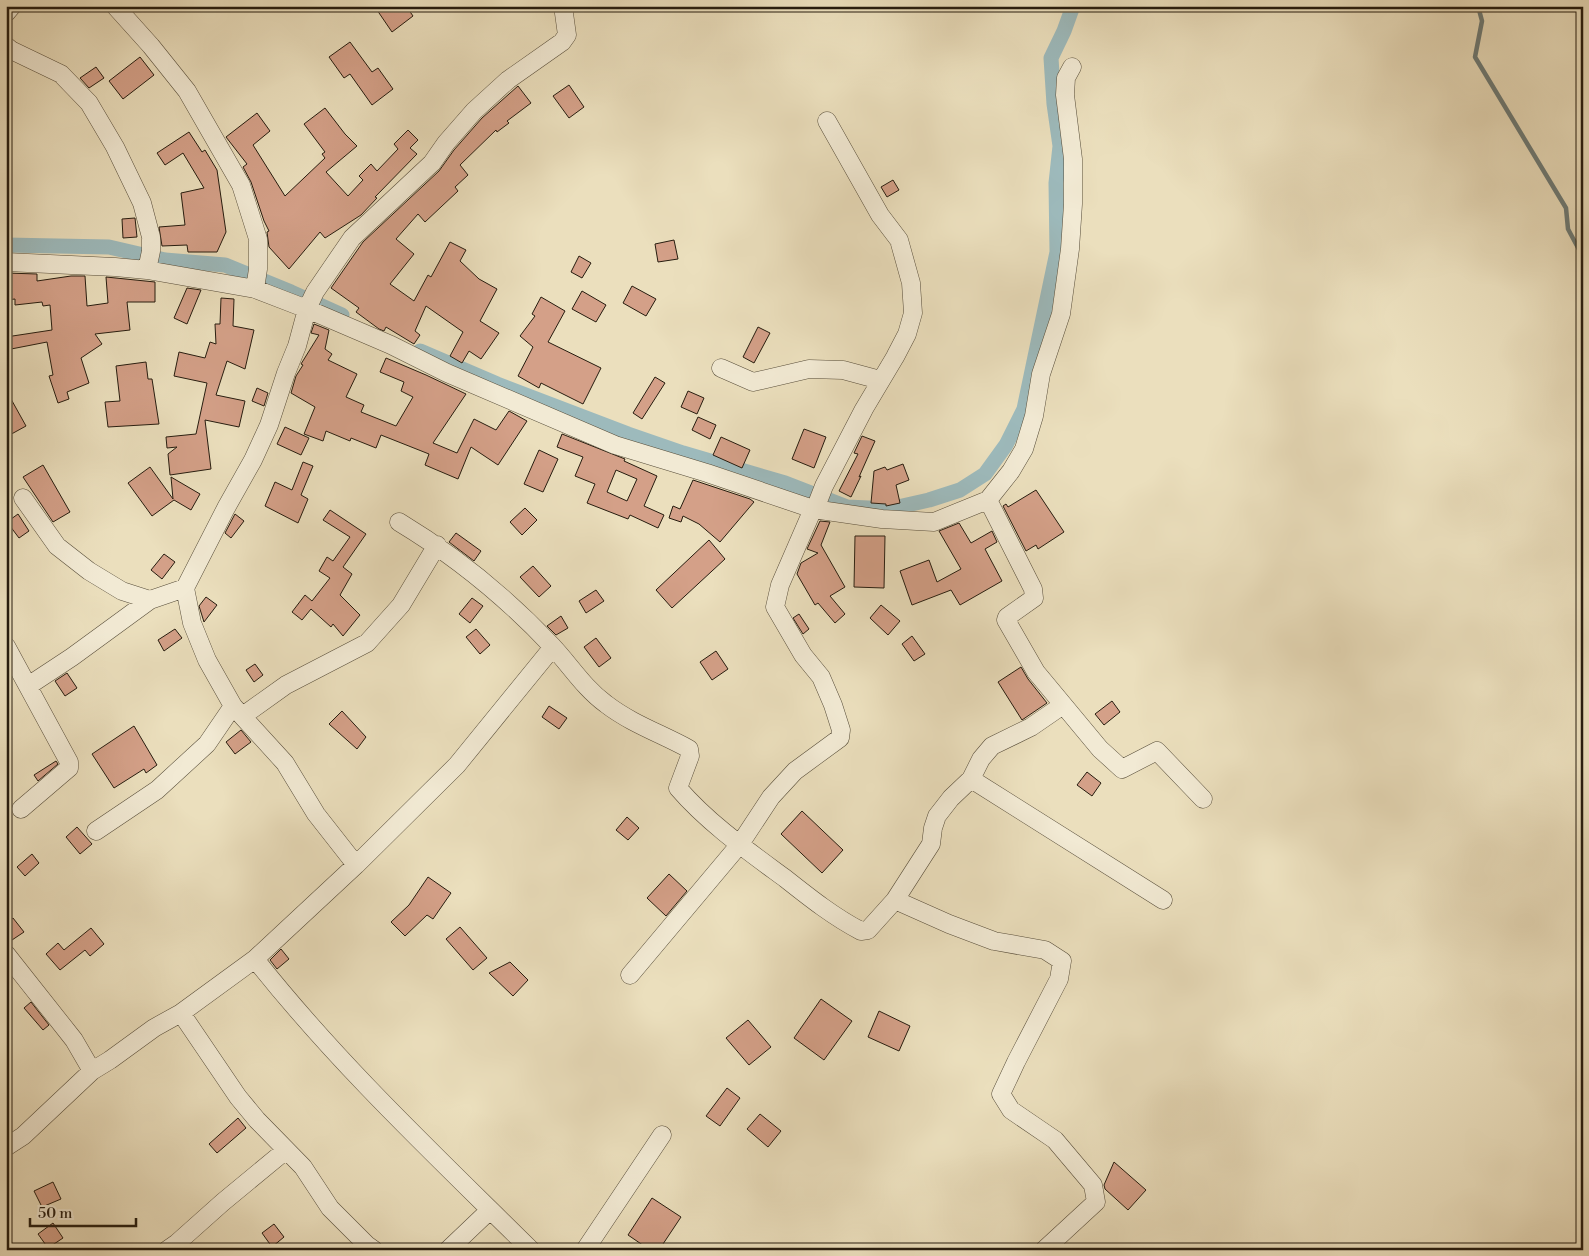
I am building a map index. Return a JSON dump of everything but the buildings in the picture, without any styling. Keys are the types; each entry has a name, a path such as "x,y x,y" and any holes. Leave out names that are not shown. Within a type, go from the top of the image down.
{"street":[{"path":"6,13 12,6"},
{"path":"115,6 151,46 187,91 241,184 258,239 256,280"},
{"path":"356,865 316,814 285,762 239,710 207,660 192,623 185,588 270,425 310,301 352,238 432,162 474,111 508,80 562,42 567,35 562,6"},
{"path":"6,46 61,74 89,103 116,147 142,203 151,237 149,262"},
{"path":"6,262 114,267 149,262 256,280 310,301 447,373 615,445 815,507 882,519 934,522 988,500 1011,471 1024,449 1034,416 1041,374 1061,314 1070,249 1073,159 1065,94 1066,78 1072,66"},
{"path":"630,975 740,844 771,797 796,771 840,738 841,730 821,677 803,654 775,607 780,584 824,486 880,380 907,334 914,313 911,282 899,240 880,215 826,121"},
{"path":"721,368 753,382 809,369 842,370 880,380"},
{"path":"23,498 57,546 89,571 122,591 150,600"},
{"path":"988,500 1033,589 1034,598 1007,617 1006,620 1036,672 1100,750 1122,769 1157,751 1203,799"},
{"path":"399,522 437,545 494,589 553,647 568,666 605,704 626,718 689,749 690,756 678,788 694,806 740,844 845,923 861,932 868,930 895,900 931,844 937,816 951,798 971,779 981,759 992,746 1031,727 1063,705"},
{"path":"96,831 157,790 207,744 239,710 367,643 401,605 437,545"},
{"path":"28,686 72,657 150,600 185,588"},
{"path":"6,646 69,762 69,768 21,809"},
{"path":"6,1147 23,1136 92,1070 110,1060 154,1028 181,1013 255,959 356,865 457,765 553,647"},
{"path":"971,779 1163,900"},
{"path":"895,900 949,924 994,941 1045,950 1062,961 1059,979 1001,1094 1011,1110 1055,1140 1093,1185 1096,1202 1044,1250"},
{"path":"6,954 74,1040 92,1070"},
{"path":"255,959 289,1002 378,1098 462,1184 531,1250"},
{"path":"181,1013 238,1097 257,1120 303,1167 330,1208 374,1250"},
{"path":"585,1250 662,1135"},
{"path":"167,1250 286,1150"},
{"path":"448,1250 490,1210"}],"waterway":[{"path":"420,351 497,384 628,434 683,453 785,483 847,507 889,509 929,500 960,490 985,474 1006,445 1024,409 1057,252 1056,183 1060,146 1054,104 1051,58 1073,6"},
{"path":"1478,6 1482,21 1475,57 1566,208 1568,229 1583,257"},
{"path":"6,245 109,247 165,260 225,265 342,315"}]}
